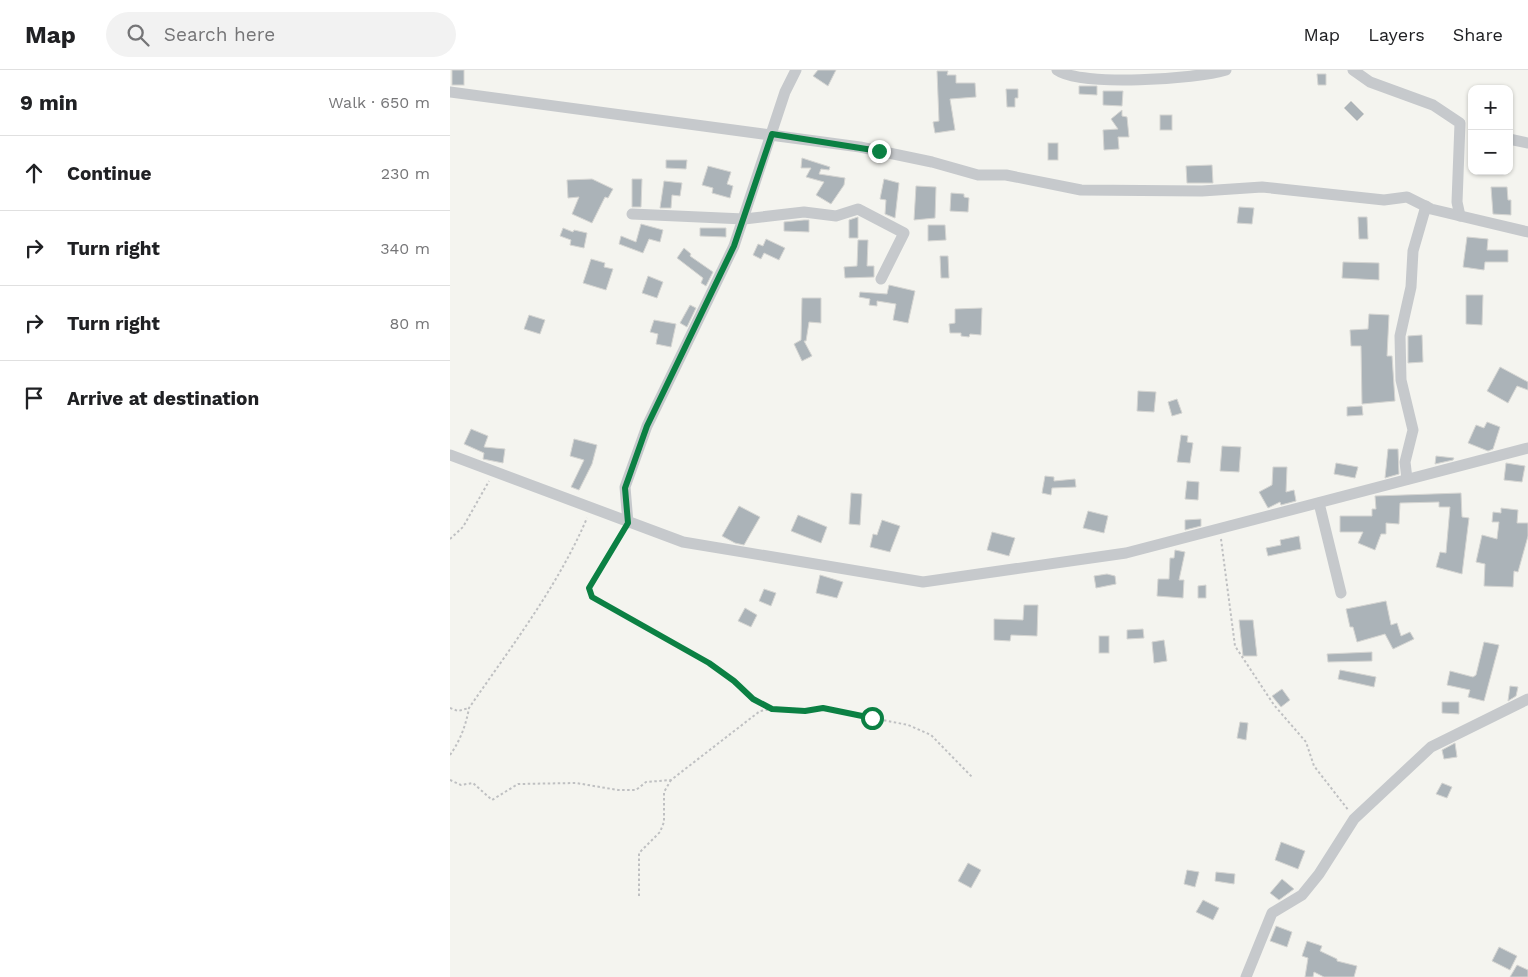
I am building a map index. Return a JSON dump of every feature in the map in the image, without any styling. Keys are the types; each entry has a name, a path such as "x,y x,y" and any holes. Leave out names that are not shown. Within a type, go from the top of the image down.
{"street":[{"path":"628,523 625,488 647,426 734,246 785,92 796,70"},
{"path":"1057,70 1081,78 1151,80 1216,73 1226,70"},
{"path":"1353,70 1370,82 1433,105 1460,123 1468,125"},
{"path":"450,92 860,147 932,162 978,175 1006,175 1081,190 1202,191 1270,187 1384,200 1407,197 1426,206 1460,216 1528,232"},
{"path":"1460,123 1457,202 1460,216"},
{"path":"1513,139 1528,143"},
{"path":"1407,479 1405,462 1414,430 1401,380 1400,336 1411,287 1415,242 1426,206"},
{"path":"632,214 744,219 804,212 836,216 858,209 904,233 881,279"},
{"path":"450,455 683,542 923,582 1126,554 1528,448"},
{"path":"1319,503 1341,593"},
{"path":"1246,977 1272,913 1302,895 1319,874 1354,820 1431,747 1528,699"}],"path":[{"path":"450,539 463,527 493,472"},
{"path":"450,755 467,721 469,708 551,585 579,536 591,509"},
{"path":"628,523 589,588 592,597 701,658 734,681 753,699 772,709"},
{"path":"1219,529 1235,646 1274,705 1306,742 1314,766 1354,820"},
{"path":"450,708 458,710 469,708"},
{"path":"640,896 639,853 660,832 664,822 664,792 671,780 760,711 772,709 805,711 823,708 908,726 931,734 973,778"},
{"path":"450,780 461,785 473,783 492,800 518,784 576,783 618,790 636,790 646,782 671,780"}],"building":[{"path":"452,70 464,70 464,85 452,85"},
{"path":"818,70 836,70 828,86 813,76"},
{"path":"937,71 948,71 947,75 956,75 956,83 975,83 976,97 950,99 955,130 935,133 933,122 939,121"},
{"path":"1317,74 1326,74 1326,85 1318,85"},
{"path":"1079,86 1097,86 1097,95 1079,94"},
{"path":"1006,89 1018,89 1015,107 1007,107"},
{"path":"1103,91 1123,91 1122,106 1103,105"},
{"path":"1351,101 1364,114 1357,121 1344,108"},
{"path":"1122,110 1122,116 1127,117 1129,137 1118,137 1119,149 1104,150 1103,130 1118,129 1111,119"},
{"path":"1160,115 1172,115 1172,130 1160,130"},
{"path":"1048,143 1058,143 1058,160 1048,160"},
{"path":"802,158 830,167 829,170 821,169 819,174 845,178 844,185 831,204 816,195 824,182 806,177 811,168 801,168"},
{"path":"666,160 687,160 686,169 666,168"},
{"path":"1212,165 1213,183 1187,183 1186,166"},
{"path":"708,166 731,172 727,184 733,186 730,198 712,193 713,188 702,185"},
{"path":"592,179 613,189 608,198 605,197 592,223 572,214 579,197 568,198 567,180"},
{"path":"632,179 642,179 641,207 632,207"},
{"path":"884,179 899,183 895,218 885,214 886,200 880,199"},
{"path":"664,181 682,183 680,196 672,195 671,208 660,208"},
{"path":"916,186 936,187 935,218 914,220"},
{"path":"1491,187 1507,187 1508,200 1511,200 1511,215 1493,214"},
{"path":"951,193 964,194 964,197 969,198 968,212 950,211"},
{"path":"1239,207 1254,208 1252,224 1237,223"},
{"path":"858,217 858,238 849,238 849,220"},
{"path":"1358,217 1367,217 1368,239 1359,239"},
{"path":"809,220 809,232 784,231 784,222"},
{"path":"641,224 663,230 660,242 649,239 643,253 619,244 621,236 636,242"},
{"path":"928,225 945,225 946,240 928,241"},
{"path":"563,228 573,232 574,230 587,233 584,248 570,245 571,240 560,236"},
{"path":"700,228 726,228 726,237 700,236"},
{"path":"1467,237 1488,239 1487,250 1508,250 1508,262 1485,262 1484,270 1463,267"},
{"path":"766,239 785,248 779,260 764,253 761,259 753,255 758,244 763,246"},
{"path":"858,240 868,240 867,266 874,266 874,277 845,278 844,267 857,266"},
{"path":"684,248 691,254 690,256 713,272 706,286 701,283 703,278 677,258"},
{"path":"940,256 948,256 949,278 941,278"},
{"path":"591,259 605,263 604,267 613,269 606,290 583,283"},
{"path":"1343,262 1379,263 1379,280 1342,278"},
{"path":"648,276 663,282 657,298 642,293"},
{"path":"889,285 915,291 908,323 893,320 896,304 877,301 877,306 869,305 870,299 859,297 860,292 887,294"},
{"path":"1466,295 1483,295 1482,325 1466,324"},
{"path":"802,298 821,298 821,323 809,322 806,341 804,341 812,356 802,361 794,344 801,340"},
{"path":"690,305 696,308 687,327 680,323"},
{"path":"982,308 981,335 970,334 969,337 961,336 961,333 950,333 949,324 955,323 955,309"},
{"path":"1369,314 1389,315 1387,356 1392,356 1395,401 1362,404 1361,346 1351,346 1350,330 1368,329"},
{"path":"529,315 545,320 540,334 524,329"},
{"path":"654,320 676,324 671,347 656,344 658,334 650,332"},
{"path":"1422,335 1423,362 1408,363 1408,336"},
{"path":"1500,367 1528,382 1528,390 1517,386 1508,403 1487,391"},
{"path":"1138,391 1156,392 1154,412 1137,411"},
{"path":"1177,399 1182,413 1172,416 1168,402"},
{"path":"1362,406 1363,415 1347,416 1347,407"},
{"path":"1487,422 1500,427 1493,449 1488,451 1468,443 1476,425 1484,428"},
{"path":"471,429 488,436 484,447 505,449 503,463 483,459 484,453 464,444"},
{"path":"1181,435 1188,436 1187,442 1193,443 1190,463 1177,462"},
{"path":"574,439 597,445 592,464 579,490 571,487 584,460 570,456"},
{"path":"1222,446 1241,447 1239,472 1220,471"},
{"path":"1388,449 1398,449 1399,474 1385,478"},
{"path":"1436,456 1454,458 1453,460 1435,464"},
{"path":"1336,463 1358,467 1355,478 1334,474"},
{"path":"1506,463 1525,466 1522,482 1504,480"},
{"path":"1273,467 1287,467 1286,492 1294,490 1296,501 1281,505 1280,502 1268,508 1259,492 1272,485"},
{"path":"1045,476 1054,477 1054,481 1075,479 1076,487 1052,488 1051,495 1042,493"},
{"path":"1187,481 1199,482 1198,500 1185,499"},
{"path":"851,493 862,494 860,525 849,524"},
{"path":"1461,493 1462,517 1469,518 1462,574 1436,567 1440,552 1446,553 1450,507 1439,507 1439,502 1400,503 1399,524 1386,523 1386,534 1381,534 1375,550 1358,543 1363,532 1340,532 1340,516 1372,516 1372,509 1376,509 1375,496"},
{"path":"739,506 760,517 744,545 735,543 722,536"},
{"path":"1501,508 1518,510 1517,523 1528,523 1528,536 1518,572 1514,571 1513,587 1484,586 1485,564 1476,562 1482,535 1497,539 1499,522 1492,522 1493,512 1501,513"},
{"path":"1088,511 1108,516 1104,533 1083,528"},
{"path":"798,515 827,527 821,543 791,531"},
{"path":"1201,519 1201,526 1185,530 1185,520"},
{"path":"882,520 900,526 890,552 870,547 873,534 877,535"},
{"path":"992,532 1015,538 1009,556 987,550"},
{"path":"1299,536 1301,549 1268,556 1266,548 1281,545 1280,540"},
{"path":"1175,550 1185,552 1179,580 1184,580 1183,598 1157,596 1158,579 1169,579 1170,558 1174,558"},
{"path":"1107,574 1115,576 1116,584 1096,588 1094,576"},
{"path":"820,575 843,582 837,598 816,593"},
{"path":"1206,585 1206,598 1198,598 1198,586"},
{"path":"764,589 776,593 771,606 759,601"},
{"path":"1386,601 1391,625 1397,623 1401,636 1410,632 1414,639 1393,649 1385,634 1357,642 1353,627 1350,627 1346,609"},
{"path":"1024,605 1038,605 1037,636 1011,635 1010,641 994,640 994,619 1023,620"},
{"path":"745,608 757,615 751,627 738,621"},
{"path":"1239,620 1253,620 1257,656 1243,656"},
{"path":"1143,629 1144,638 1127,639 1127,630"},
{"path":"1099,636 1109,636 1109,653 1099,653"},
{"path":"1164,640 1167,661 1154,663 1152,642"},
{"path":"1484,642 1499,645 1484,701 1468,697 1470,690 1447,685 1450,671 1473,677 1476,675"},
{"path":"1372,652 1372,661 1328,662 1327,654"},
{"path":"1340,670 1376,677 1374,687 1338,679"},
{"path":"1510,686 1518,687 1516,696 1508,701"},
{"path":"1282,689 1290,700 1281,707 1272,696"},
{"path":"1442,702 1459,702 1459,714 1442,713"},
{"path":"1240,722 1248,723 1246,740 1237,738"},
{"path":"1455,743 1457,757 1444,759 1442,750"},
{"path":"1442,783 1452,787 1447,798 1436,794"},
{"path":"1281,842 1305,851 1298,869 1275,860"},
{"path":"968,863 981,870 971,888 958,881"},
{"path":"1187,870 1199,872 1195,887 1184,884"},
{"path":"1216,872 1235,874 1234,884 1215,881"},
{"path":"1282,879 1294,889 1279,900 1270,893"},
{"path":"1203,900 1219,908 1213,920 1196,912"},
{"path":"1276,926 1292,932 1287,947 1270,941"},
{"path":"1307,941 1322,946 1320,951 1337,959 1337,961 1357,966 1354,977 1324,977 1314,972 1313,977 1305,977 1308,958 1302,956"},
{"path":"1499,947 1517,956 1510,970 1492,961"},
{"path":"1517,965 1528,970 1528,977 1510,977"}],"route":[{"path":"872,718 823,708 805,711 772,709 753,699 734,681 685,648 652,632 592,597 589,588 628,523 625,488 647,426 734,246 772,134 879,151"}]}
